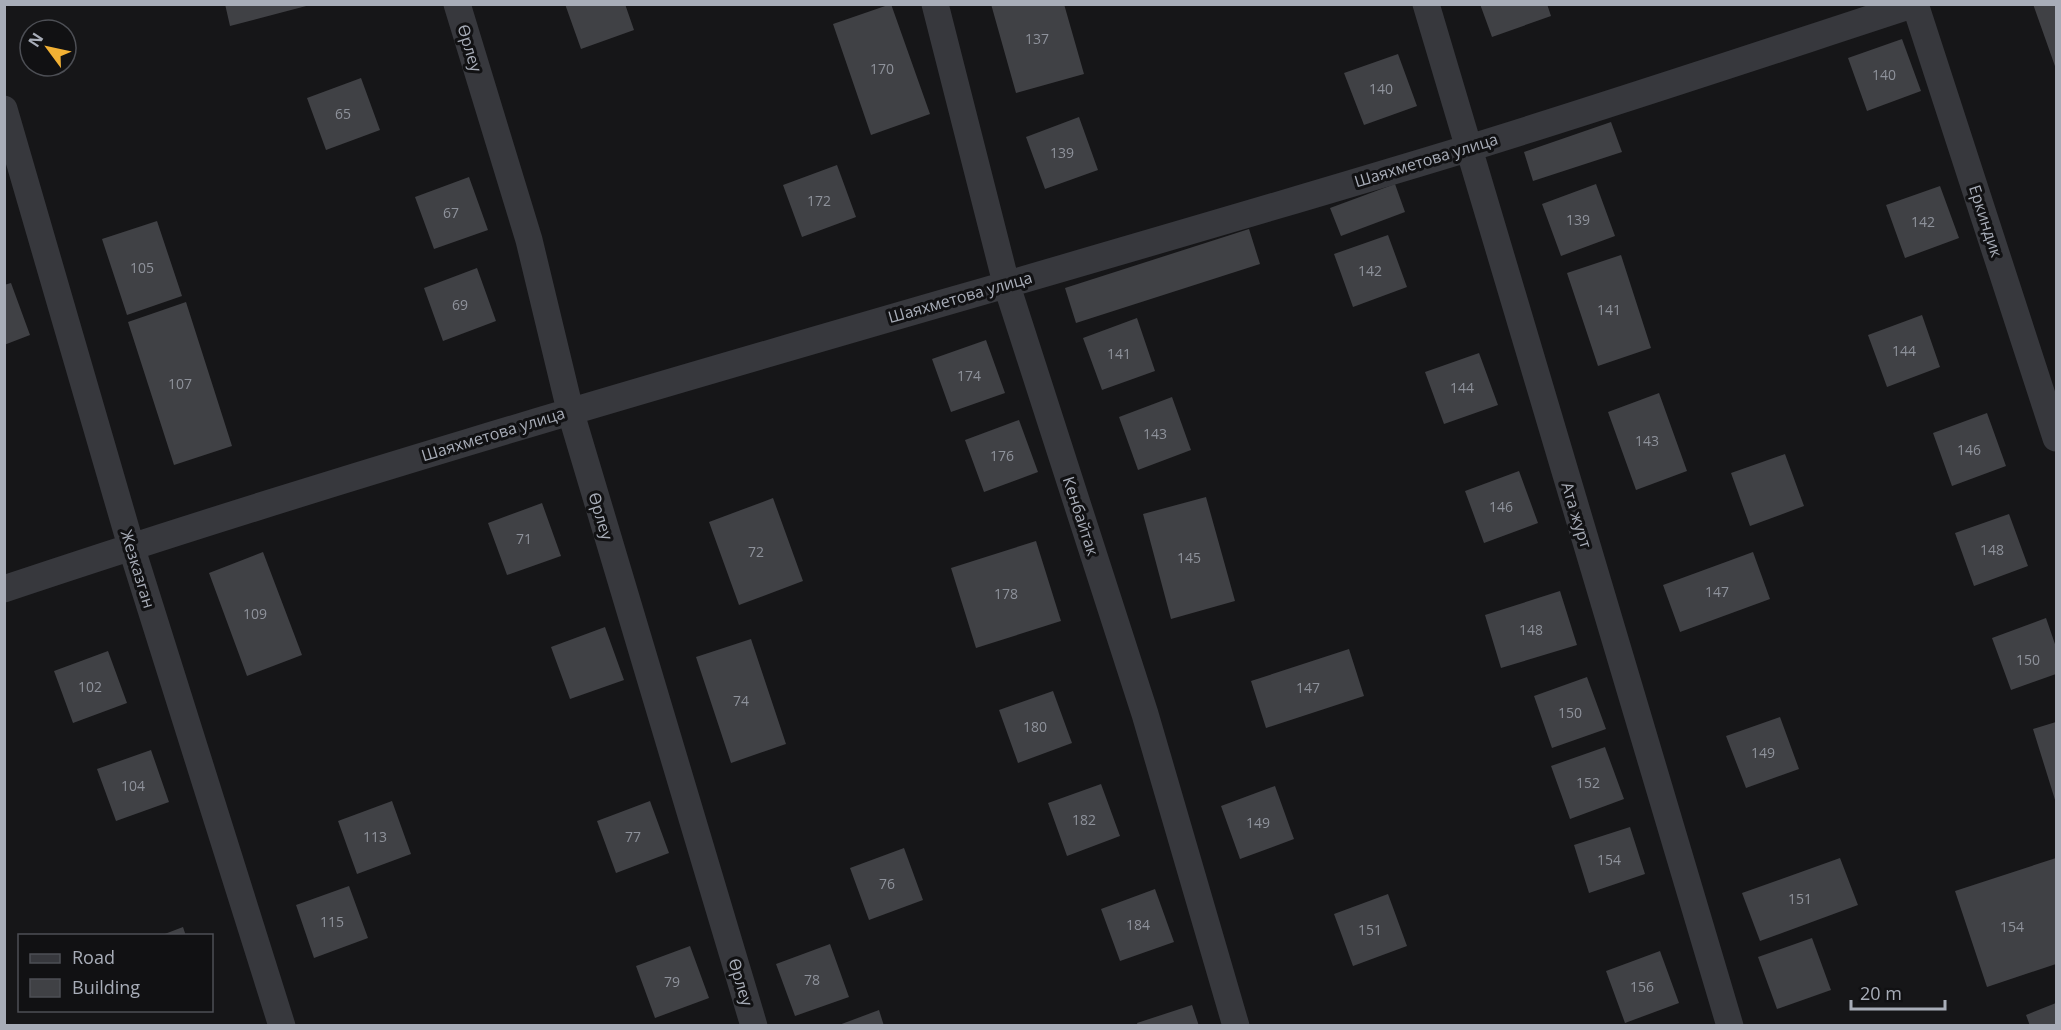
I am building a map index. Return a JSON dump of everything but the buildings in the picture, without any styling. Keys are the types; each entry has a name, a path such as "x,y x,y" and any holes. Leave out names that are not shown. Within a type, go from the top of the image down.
{"street":[{"name":"Өрлеу","path":"457,4 529,240 570,410 754,1026"},
{"name":"Кенбайтак","path":"935,4 1006,284 1145,714 1236,1026"},
{"name":"Ата журт","path":"1425,4 1730,1026"},
{"name":"Шаяхметова улица","path":"4,589 131,546 570,410 1467,148 1915,4"},
{"name":"Еркиндик","path":"1915,4 2056,438"},
{"name":"Жезказган","path":"4,109 131,546 282,1026"}]}
